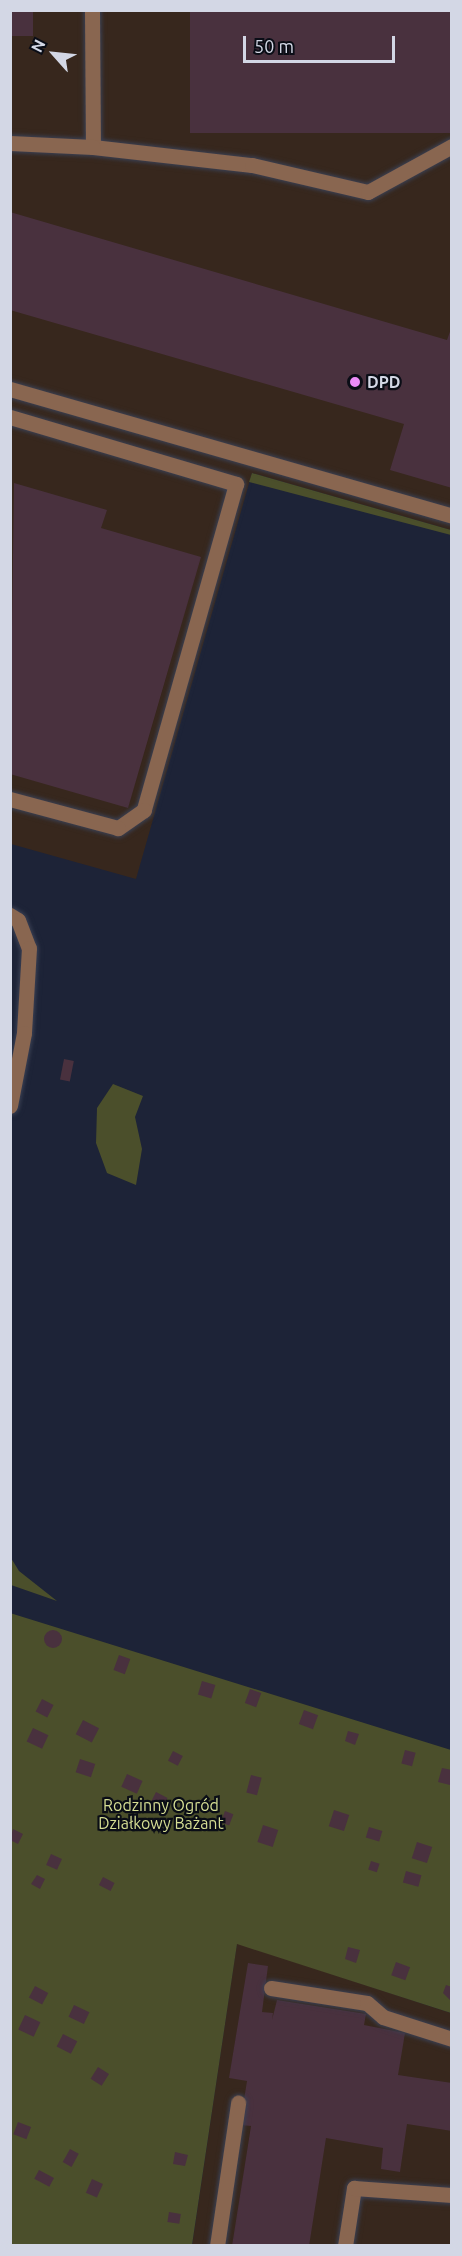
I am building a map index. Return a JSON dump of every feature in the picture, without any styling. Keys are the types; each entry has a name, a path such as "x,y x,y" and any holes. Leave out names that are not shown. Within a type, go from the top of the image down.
{"lane":[{"path":"92,10 93,147"},
{"path":"10,143 93,147 252,165 368,192 452,146"},
{"path":"10,389 452,516"},
{"path":"10,417 237,484 144,810 118,828 10,799"},
{"path":"10,915 18,920 29,948 24,1033 10,1106"},
{"path":"271,1988 367,2003 382,2017 452,2039"},
{"path":"217,2246 238,2103"},
{"path":"345,2246 354,2188 452,2195"}],"shaded area":[{"path":"10,11 451,11 451,530 252,473 136,879 11,844"},
{"path":"237,1943 451,2013 451,2245 192,2246"}],"green space":[{"path":"252,473 451,530 451,535 249,482"},
{"path":"113,1084 143,1096 135,1117 142,1149 136,1185 107,1173 96,1143 97,1108"},
{"path":"11,1558 19,1571 57,1601 11,1585"},
{"name":"Rodzinny Ogród Działkowy Bażant","path":"10,1613 451,1750 451,2013 237,1944 192,2245 11,2245"}],"building":[{"path":"10,10 33,10 33,36 10,36"},
{"path":"190,10 452,10 452,133 190,133"},
{"name":"DPD","path":"10,212 447,340 452,326 452,488 390,470 404,424 10,310"},
{"path":"14,483 107,510 101,528 201,557 128,808 10,774"},
{"path":"64,1059 74,1061 70,1082 60,1080"},
{"path":"53,1630 59,1633 62,1639 59,1645 53,1648 47,1645 44,1639 47,1633"},
{"path":"119,1655 130,1659 125,1674 114,1670"},
{"path":"202,1681 215,1685 211,1698 198,1694"},
{"path":"250,1689 261,1693 256,1707 245,1703"},
{"path":"42,1699 54,1705 47,1717 36,1711"},
{"path":"304,1710 318,1715 313,1729 299,1724"},
{"path":"83,1720 99,1728 92,1742 76,1734"},
{"path":"33,1728 48,1735 42,1749 27,1742"},
{"path":"348,1731 359,1734 355,1745 345,1741"},
{"path":"405,1750 416,1753 412,1766 401,1764"},
{"path":"173,1751 183,1756 178,1766 168,1761"},
{"path":"80,1759 95,1764 91,1777 76,1772"},
{"path":"442,1768 452,1770 450,1785 438,1782"},
{"path":"127,1774 143,1781 137,1794 121,1787"},
{"path":"251,1775 262,1778 257,1795 246,1792"},
{"path":"156,1792 168,1798 161,1810 150,1804"},
{"path":"334,1810 349,1815 344,1831 329,1826"},
{"path":"225,1811 233,1814 229,1825 221,1822"},
{"path":"263,1825 278,1830 273,1847 257,1842"},
{"path":"369,1827 382,1831 379,1842 366,1838"},
{"path":"13,1829 23,1834 18,1844 10,1840"},
{"path":"417,1842 432,1847 427,1863 412,1858"},
{"path":"51,1854 62,1859 57,1870 46,1865"},
{"path":"371,1861 380,1864 377,1872 368,1870"},
{"path":"406,1871 421,1875 418,1887 403,1883"},
{"path":"37,1875 45,1879 40,1889 31,1884"},
{"path":"103,1877 115,1883 110,1891 99,1885"},
{"path":"348,1947 360,1950 356,1963 345,1959"},
{"path":"396,1962 410,1967 405,1980 391,1975"},
{"path":"248,1963 268,1966 262,2012 273,2013 272,2020 277,2000 366,2014 364,2025 405,2033 398,2075 452,2083 452,2131 407,2124 400,2172 381,2169 383,2148 326,2138 309,2246 232,2246 251,2126 240,2125 247,2081 229,2078"},
{"path":"446,1985 452,1987 452,2002 443,1993"},
{"path":"35,1986 48,1993 42,2005 29,1997"},
{"path":"74,2005 89,2012 84,2024 69,2017"},
{"path":"25,2015 40,2022 34,2037 18,2030"},
{"path":"63,2034 77,2041 71,2054 57,2046"},
{"path":"98,2067 109,2074 102,2086 91,2079"},
{"path":"18,2122 31,2127 26,2139 13,2134"},
{"path":"70,2149 79,2154 71,2167 63,2162"},
{"path":"175,2152 188,2155 185,2166 173,2164"},
{"path":"39,2170 54,2178 49,2187 34,2179"},
{"path":"92,2179 103,2184 97,2198 86,2193"},
{"path":"169,2212 181,2214 179,2224 167,2222"}],"place":[{"name":"DPD","path":"355,382"}]}
